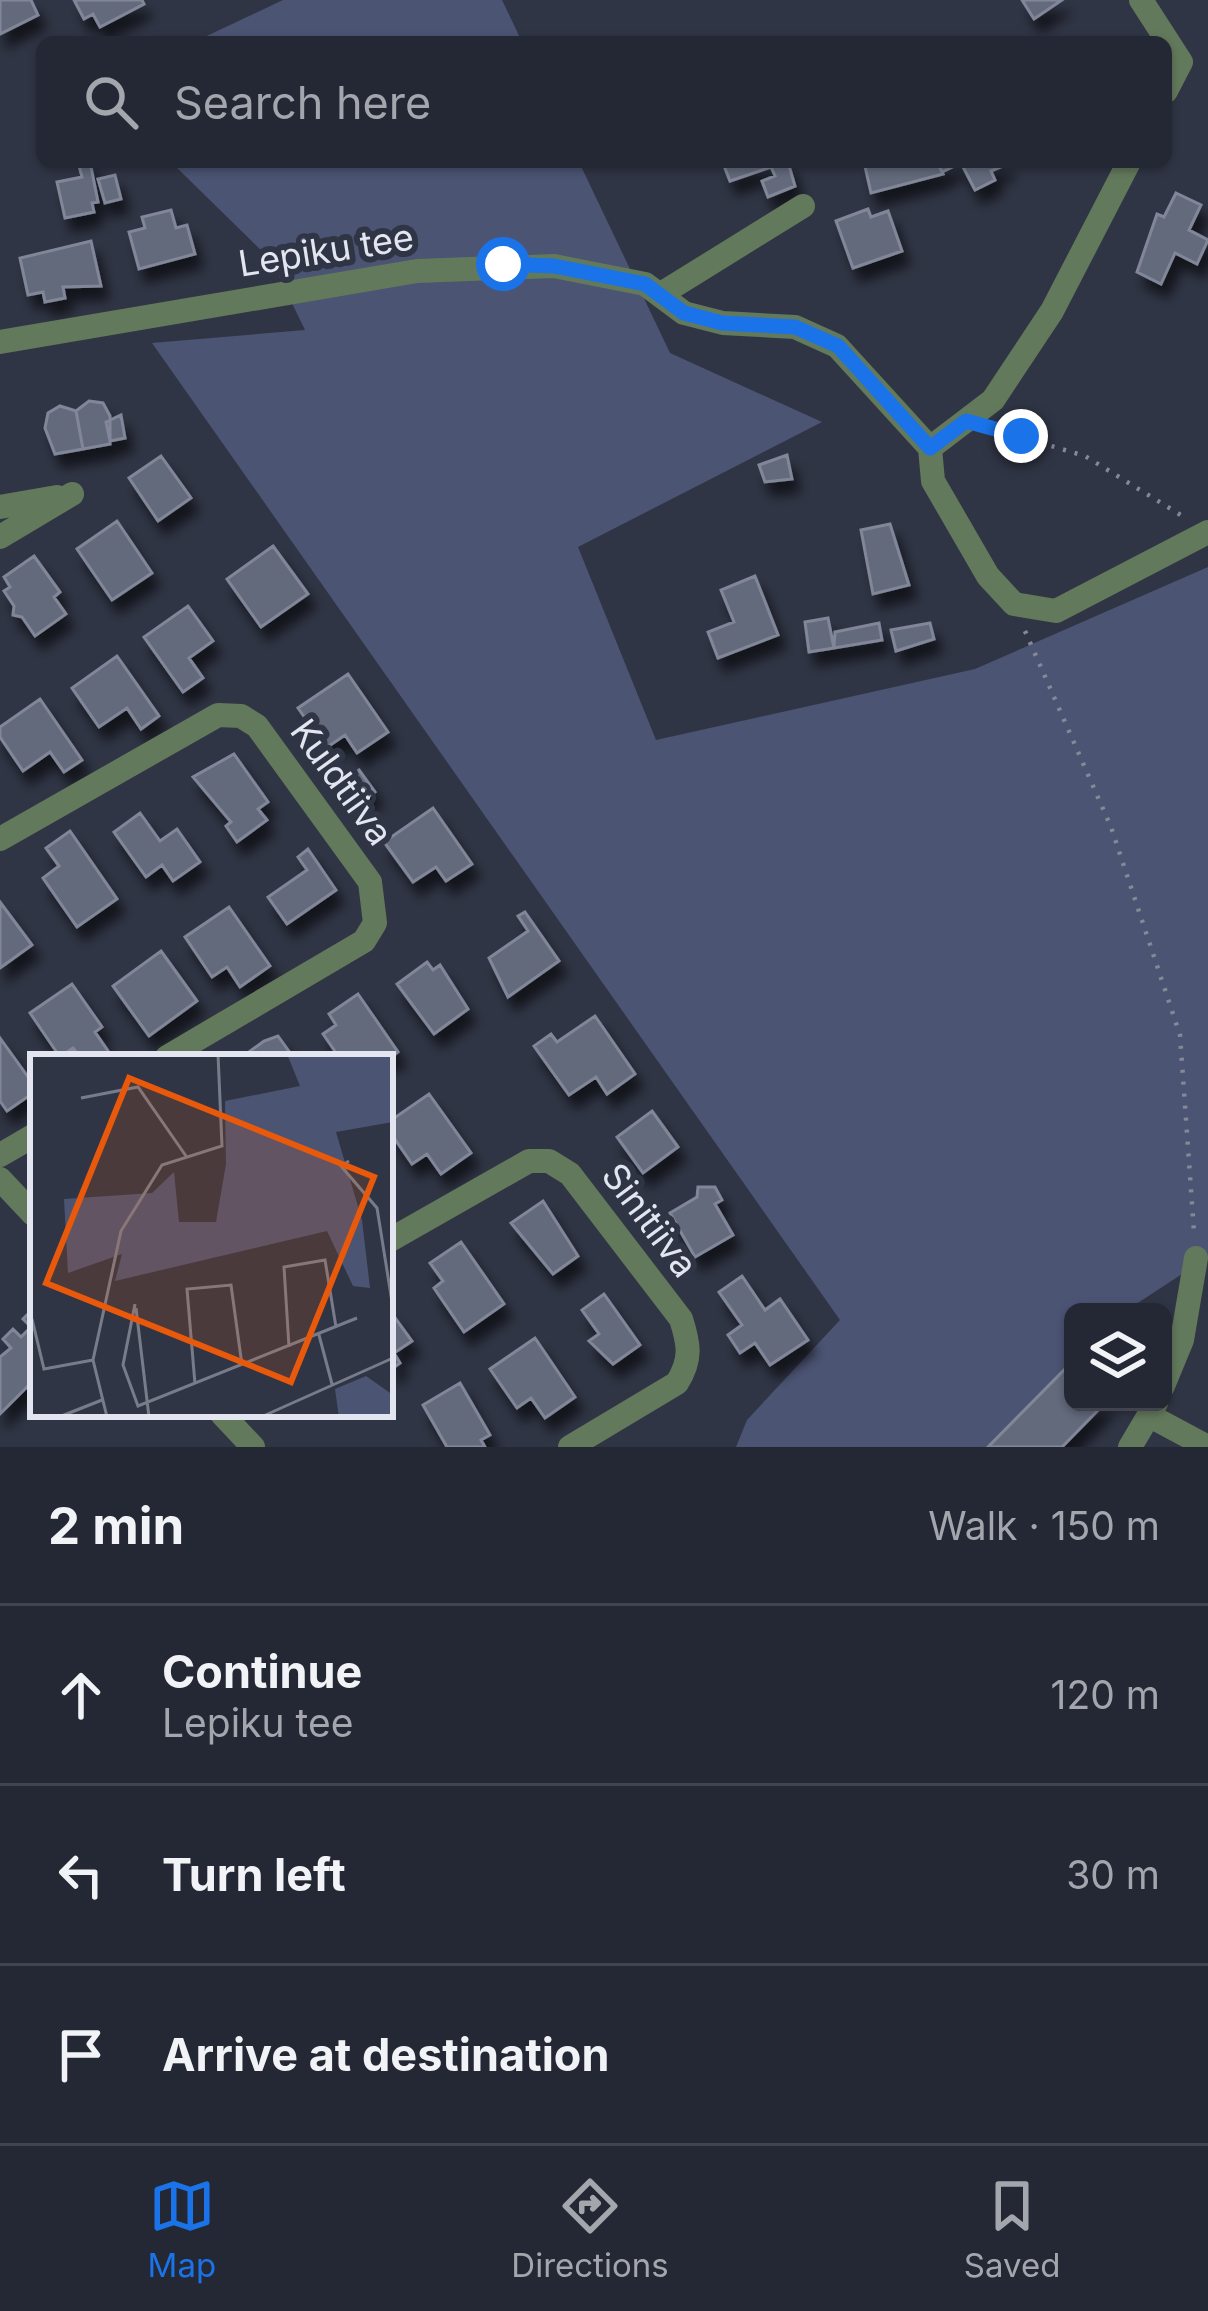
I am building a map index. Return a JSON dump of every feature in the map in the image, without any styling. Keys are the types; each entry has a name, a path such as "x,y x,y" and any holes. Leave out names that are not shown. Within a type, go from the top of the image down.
{"street":[{"path":"1142,0 1165,36"},
{"path":"1172,48 1181,62 1172,79"},
{"path":"930,448 993,400 1052,311 1127,168"},
{"path":"661,294 803,206"},
{"name":"Lepiku tee","path":"0,342 417,271 503,264 554,266 645,284 684,313 722,323 795,327 838,346 930,448 933,482 1000,595 1013,604"},
{"path":"0,507 72,494 0,537"},
{"path":"1013,604 1055,611 1199,527"},
{"name":"Kuldtiiva","path":"0,838 194,725 218,715 242,716 257,726 370,882 375,922 364,941 172,1054"},
{"path":"0,1155 30,1138"},
{"name":"Sinitiiva","path":"393,1238 529,1161 549,1161 570,1174 681,1319 689,1342 688,1365 677,1382 570,1447"},
{"path":"0,1179 30,1211"},
{"path":"1172,1364 1182,1340 1196,1258"},
{"path":"1130,1447 1152,1411"},
{"path":"1156,1411 1208,1447"},
{"path":"225,1417 253,1447"}],"path":[{"path":"966,421 1085,456 1199,527"},
{"path":"1013,604 1112,827 1180,1035 1196,1258"}],"shaded area":[{"path":"283,0 502,0 519,36 207,36"},
{"path":"177,168 582,168 670,353 822,422 578,547 656,740 975,669 1208,567 1208,1257 1138,1303 1064,1303 1064,1370 988,1447 736,1447 747,1420 840,1320 152,343 305,330 271,260"}],"building":[{"path":"0,0 31,0 38,15 0,34"},
{"path":"74,0 142,0 144,4 100,27 93,14 84,19"},
{"path":"1022,0 1062,0 1034,19"},
{"path":"80,168 91,168 98,202 92,203 94,212 65,218 57,182 82,177"},
{"path":"725,168 768,168 730,181"},
{"path":"771,168 790,168 795,186 768,197 762,181 775,176"},
{"path":"865,168 940,168 943,174 871,193"},
{"path":"964,168 998,168 991,171 995,180 975,190"},
{"path":"115,175 121,199 105,203 98,179"},
{"path":"1176,193 1201,205 1189,230 1208,240 1197,264 1175,253 1161,284 1137,272 1157,214 1164,217"},
{"path":"868,209 871,217 888,211 902,251 853,268 836,221"},
{"path":"171,210 176,228 187,225 195,254 139,269 129,232 145,228 142,217"},
{"path":"91,241 101,286 63,287 65,298 45,302 43,292 28,295 20,258"},
{"path":"89,401 103,403 110,416 110,444 83,449 76,411"},
{"path":"60,406 76,411 83,449 55,454 45,428 48,413"},
{"path":"121,415 125,438 110,441 106,422"},
{"path":"787,455 792,479 765,482 759,465"},
{"path":"161,456 191,498 158,521 129,478"},
{"path":"117,521 152,573 112,600 77,549"},
{"path":"890,524 909,585 873,594 861,530"},
{"path":"273,546 308,594 261,627 227,579"},
{"path":"34,556 60,592 54,597 66,614 35,636 22,617 13,615 14,606 4,591 10,587 4,577"},
{"path":"755,576 778,635 718,658 708,632 734,622 721,590"},
{"path":"188,606 213,641 189,658 203,678 183,692 144,637"},
{"path":"828,618 834,648 809,652 805,622"},
{"path":"879,623 882,640 834,648 835,632"},
{"path":"930,623 934,639 896,651 891,630"},
{"path":"117,656 159,716 141,729 127,708 99,727 72,688"},
{"path":"348,674 388,732 357,753 345,735 326,748 298,708"},
{"path":"40,699 82,760 64,772 50,752 23,771 0,737 0,727"},
{"path":"234,754 268,802 258,809 267,820 237,842 226,826 231,822 193,777"},
{"path":"359,770 375,792 357,805 341,782"},
{"path":"433,808 472,864 446,881 436,867 413,882 384,842"},
{"path":"140,813 160,841 177,829 200,862 173,881 162,865 146,877 114,832"},
{"path":"70,831 117,899 77,927 43,878 59,866 46,848"},
{"path":"308,849 336,890 287,924 268,897 307,870 298,857"},
{"path":"0,902 32,945 0,968"},
{"path":"229,907 270,966 240,987 227,967 212,977 185,937"},
{"path":"525,912 559,961 508,997 489,958 528,931 518,916"},
{"path":"161,951 197,1001 149,1036 113,986"},
{"path":"427,962 433,970 440,965 468,1009 434,1034 397,984"},
{"path":"72,984 102,1027 95,1032 108,1051 78,1054 73,1048 58,1054 30,1013"},
{"path":"358,994 398,1052 337,1054 323,1034 336,1025 329,1014"},
{"path":"595,1016 635,1074 607,1094 596,1077 569,1095 534,1046 551,1034 557,1042"},
{"path":"278,1036 291,1054 246,1054"},
{"path":"0,1038 30,1080 30,1095 7,1111 0,1101"},
{"path":"429,1094 471,1153 441,1174 427,1154 412,1164 393,1136 393,1119"},
{"path":"652,1111 678,1147 643,1173 617,1137"},
{"path":"698,1187 715,1187 722,1200 715,1204 733,1235 695,1257 670,1213 697,1197"},
{"path":"543,1201 578,1256 553,1274 511,1223"},
{"path":"461,1242 504,1304 464,1332 434,1288 443,1281 430,1263"},
{"path":"742,1276 765,1310 780,1299 808,1340 770,1365 755,1343 740,1353 728,1335 742,1325 719,1292"},
{"path":"604,1294 640,1345 613,1364 589,1341 599,1334 582,1310"},
{"path":"393,1315 412,1341 394,1353 400,1363 393,1368"},
{"path":"30,1328 30,1384 0,1414 0,1357 11,1348 3,1339 13,1329 21,1337"},
{"path":"535,1338 575,1397 545,1418 531,1398 517,1408 490,1369"},
{"path":"1064,1370 1064,1411 1097,1411 1062,1447 988,1447"},
{"path":"460,1383 490,1435 481,1440 485,1447 447,1447 423,1405"}],"route":[{"path":"503,264 554,266 645,284 684,313 722,323 795,327 838,346 930,448 966,421 1021,436"}]}
